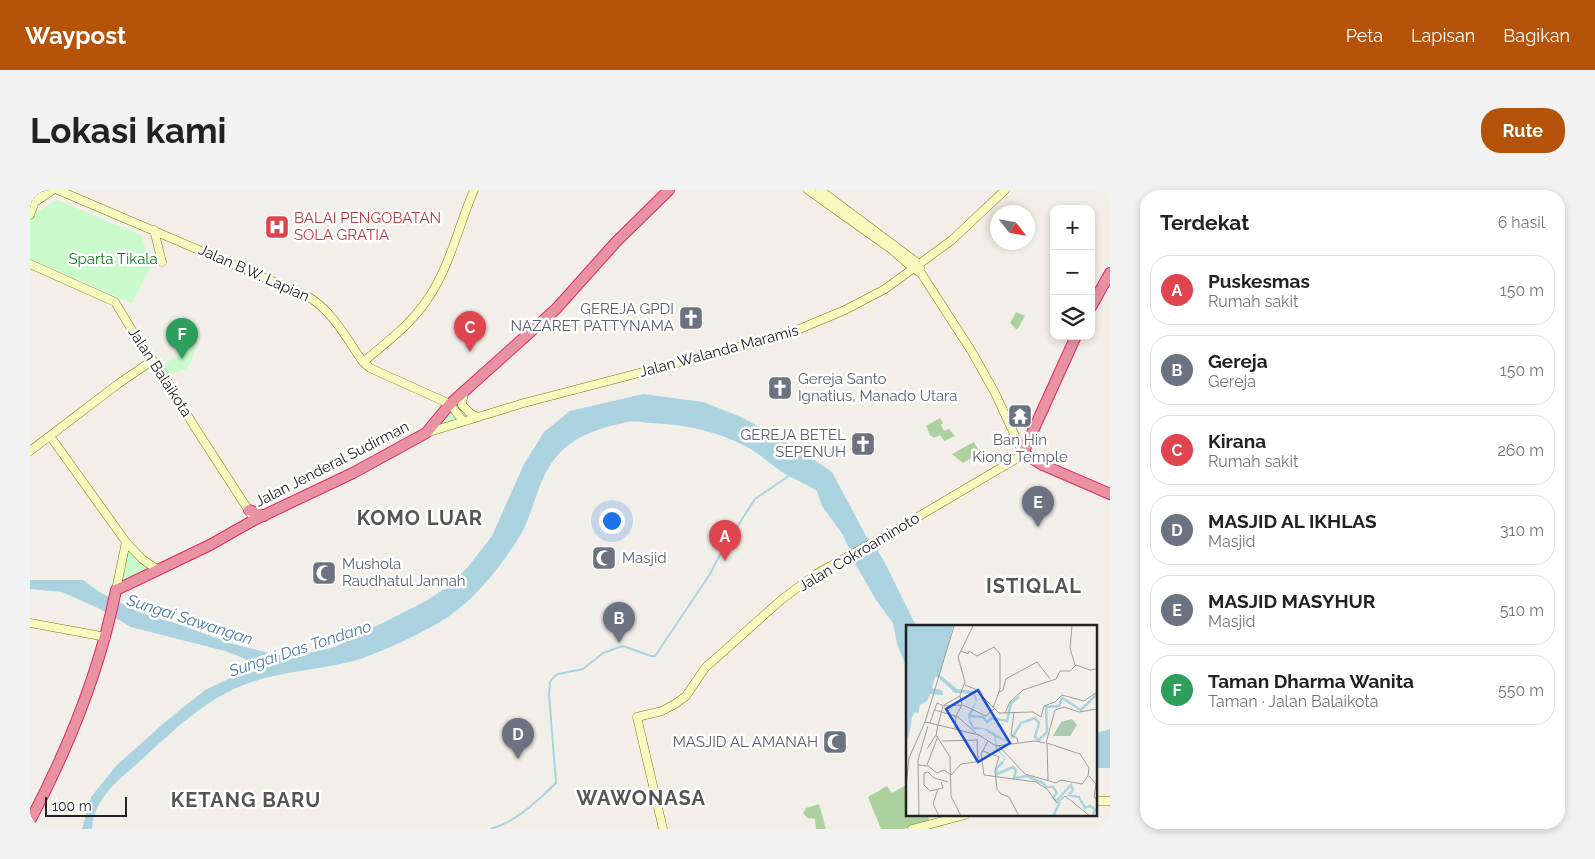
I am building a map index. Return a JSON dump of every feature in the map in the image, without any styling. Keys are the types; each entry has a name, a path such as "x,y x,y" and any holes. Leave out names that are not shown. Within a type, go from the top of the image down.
{"highway":[{"name":"Jalan Jenderal Sudirman","path":"116,592 259,518 353,473 426,433 450,404 556,310 616,242 669,190"},
{"path":"1095,300 1110,273"},
{"path":"1074,340 1023,453 1110,494"},
{"path":"249,510 259,518"},
{"path":"30,821 57,768 85,698 106,634 116,592"}],"street":[{"path":"30,215 38,190"},
{"path":"35,202 53,190"},
{"name":"Jalan B.W. Lapian","path":"58,190 278,283 318,302 339,326 363,362 370,368 450,404"},
{"path":"363,362 416,315 428,299 446,264 474,190"},
{"path":"808,190 917,266"},
{"path":"820,190 917,266 972,352 995,393 1023,453"},
{"name":"Jalan Walanda Maramis","path":"426,433 478,416 785,336 852,307 886,289 952,240 1005,190"},
{"path":"154,230 162,262"},
{"name":"Jalan Balaikota","path":"30,264 115,302 249,510"},
{"path":"30,451 153,360"},
{"path":"464,392 462,404 471,414 478,416"},
{"path":"450,404 463,421"},
{"path":"50,436 126,542 142,559 158,570"},
{"name":"Jalan Cokroaminoto","path":"663,829 637,717 662,711 686,696 705,668 781,600 816,574 840,559 909,523 1023,453"},
{"path":"116,592 126,542"},
{"path":"30,623 106,634"},
{"path":"912,829 961,816"}],"green space":[{"name":"Sparta Tikala","path":"57,200 141,235 151,266 132,303 30,259 30,221 32,215"},
{"path":"1016,312 1025,316 1017,330 1010,323"},
{"path":"196,345 193,358 186,369 166,375 159,367"},
{"path":"450,406 460,420 441,428 432,426"},
{"path":"940,418 944,431 949,429 955,436 944,441 940,435 934,438 930,435 926,426"},
{"path":"974,442 980,453 963,463 952,454"},
{"path":"127,544 156,570 118,588"},
{"path":"906,785 906,816 927,816 930,822 903,829 881,829 868,797 887,786 892,793"},
{"path":"819,804 826,829 816,829 815,819 807,818 803,813 806,808"}],"water":[{"path":"643,394 703,402 741,417 792,445 832,472 866,536 877,549 886,565 916,625 906,625 906,666 897,644 893,623 876,600 856,565 843,535 822,506 817,491 784,473 736,441 700,429 675,425 627,422 586,434 565,448 556,457 541,483 527,522 514,545 498,568 459,609 412,637 367,657 262,679 218,698 189,717 115,784 97,809 92,829 82,829 91,797 116,766 165,722 205,690 249,669 251,665 241,657 225,651 131,627 100,609 62,592 30,589 30,580 83,580 101,593 141,613 230,643 277,655 304,654 335,647 426,601 447,587 467,568 492,536 524,464 544,432 570,411"},
{"path":"1110,729 1110,768 1098,768 1098,732"}],"waterway":[{"path":"491,829 518,816 556,783 549,694 550,682 553,678 558,674 583,669 603,653 623,646 655,656 710,574 724,547 755,499 790,475"}],"place":[{"name":"BALAI PENGOBATAN SOLA GRATIA","path":"277,227"},
{"name":"GEREJA GPDI NAZARET PATTYNAMA","path":"691,318"},
{"name":"Kirana","path":"470,352"},
{"name":"Taman Dharma Wanita","path":"182,359"},
{"name":"Gereja Santo Ignatius, Manado Utara","path":"780,388"},
{"name":"Ban Hin Kiong Temple","path":"1020,416"},
{"name":"GEREJA BETEL SEPENUH","path":"863,444"},
{"name":"MASJID MASYHUR","path":"1038,527"},
{"name":"Masjid","path":"604,558"},
{"name":"Puskesmas","path":"725,561"},
{"name":"Mushola Raudhatul Jannah","path":"324,573"},
{"name":"Gereja","path":"619,643"},
{"name":"MASJID AL AMANAH","path":"835,742"},
{"name":"MASJID AL IKHLAS","path":"518,759"}],"district":[{"name":"KOMO LUAR","path":"420,518"},
{"name":"ISTIQLAL","path":"1034,586"},
{"name":"WAWONASA","path":"641,798"},
{"name":"KETANG BARU","path":"246,800"}],"water label":[{"name":"Sungai Sawangan","path":"190,619"},
{"name":"Sungai Das Tondano","path":"300,648"}]}
